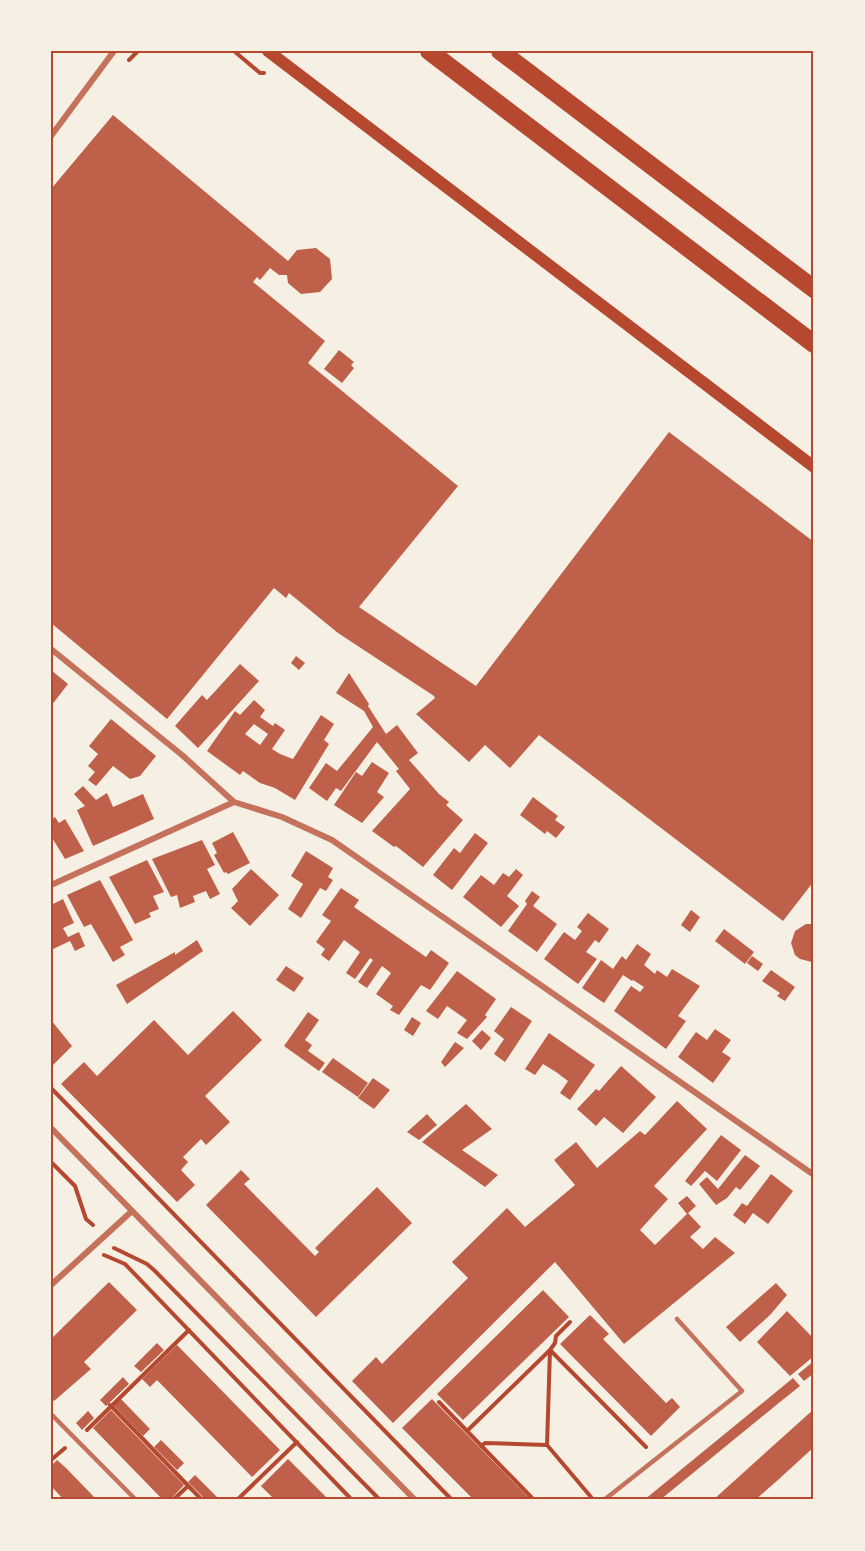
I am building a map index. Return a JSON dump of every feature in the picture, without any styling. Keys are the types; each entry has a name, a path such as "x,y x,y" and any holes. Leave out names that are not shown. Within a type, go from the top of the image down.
{"highway":[{"path":"429,51 814,344"},
{"path":"500,51 814,289"}],"main road":[{"path":"268,51 814,467"}],"street":[{"path":"51,136 114,51"},
{"path":"51,649 182,755 234,802 282,817 332,840 814,1175"},
{"path":"51,885 234,802"},
{"path":"51,1128 415,1500"},
{"path":"51,1285 132,1211"}],"lane":[{"path":"604,1500 742,1391 677,1319"},
{"path":"51,1414 136,1500"}],"path":[{"path":"51,1088 452,1500"},
{"path":"51,1162 75,1186 86,1219 115,1249 147,1264 155,1271 380,1500"},
{"path":"95,1246 105,1257 125,1264 352,1500"},
{"path":"467,1431 550,1350 555,1343 556,1336 570,1322"},
{"path":"51,1460 78,1439 110,1405 189,1330"},
{"path":"550,1350 657,1458"},
{"path":"550,1350 547,1445 593,1500"},
{"path":"439,1402 534,1500"},
{"path":"110,1405 202,1500"},
{"path":"237,1500 297,1443"},
{"path":"482,1446 485,1443 547,1445"},
{"path":"173,1500 188,1486"}],"building":[{"path":"113,115 288,261 297,250 316,248 330,259 332,279 320,292 301,294 288,283 287,275 279,275 270,268 260,280 257,277 253,282 325,341 308,363 458,486 359,607 476,686 669,432 814,542 814,881 783,921 539,735 510,768 485,745 469,762 416,714 435,698 434,696 338,633 289,593 286,598 274,588 167,719 51,623 51,189"},
{"path":"339,350 354,362 351,365 354,368 342,383 324,369"},
{"path":"296,656 305,663 299,670 291,663"},
{"path":"240,664 259,681 198,748 175,726 202,695 207,700"},
{"path":"51,670 68,684 51,706"},
{"path":"349,673 386,734 397,725 418,753 409,760 449,802 446,805 463,820 423,867 372,831 410,789 396,771 399,769 377,742 341,791 336,788 327,801 309,788 326,763 337,771 373,727 364,711 336,693"},
{"path":"254,700 265,710 260,717 273,726 275,723 285,730 272,749 293,759 321,715 334,724 324,740 329,744 295,800 275,788 260,783 243,771 240,775 207,751 235,711 240,715","holes":["254,724 268,734 260,745 245,734"]},
{"path":"111,719 156,756 140,776 130,779 113,766 96,786 88,780 95,772 88,766 98,754 89,746"},
{"path":"372,762 389,773 377,792 384,797 362,823 334,805 356,772 362,776"},
{"path":"83,786 96,800 107,793 113,807 143,794 154,819 93,846 77,810 85,806 74,794"},
{"path":"533,797 558,816 555,820 565,827 556,838 547,831 545,834 520,815"},
{"path":"55,817 59,823 65,819 84,851 65,859 51,836 51,820"},
{"path":"233,832 250,863 228,874 224,873 214,855 217,853 212,843"},
{"path":"475,833 488,843 452,890 433,875 454,848 460,853"},
{"path":"202,840 215,865 207,869 220,894 210,899 206,891 193,896 195,902 180,908 177,895 171,897 152,859"},
{"path":"306,851 333,868 328,877 333,880 326,891 320,888 301,918 288,909 303,884 291,876"},
{"path":"147,860 164,892 153,896 159,909 149,913 151,917 135,924 109,877"},
{"path":"251,869 279,895 250,926 231,908 238,901 232,889"},
{"path":"516,869 523,875 507,896 519,906 501,927 463,897 481,875 494,885 503,873 509,877"},
{"path":"100,880 133,940 120,947 125,955 113,962 91,924 84,927 67,895"},
{"path":"341,888 359,900 354,907 426,957 431,950 449,963 430,990 421,985 399,1015 390,1010 393,1006 376,994 391,973 382,966 367,988 358,982 373,960 370,958 355,979 346,973 360,952 344,940 329,961 321,955 325,949 316,942 331,921 322,915"},
{"path":"532,891 540,897 533,906 557,924 537,952 508,931 527,904 525,901"},
{"path":"63,899 74,923 63,928 68,937 79,932 85,946 75,951 70,941 51,950 51,905"},
{"path":"691,910 700,917 690,932 681,925"},
{"path":"588,913 609,929 599,943 595,940 586,952 597,959 578,984 544,959 564,932 575,940 582,931 577,927"},
{"path":"806,924 814,924 814,962 800,959 795,955 791,943 795,931"},
{"path":"724,929 754,952 745,964 715,941"},
{"path":"197,940 203,951 127,1004 116,985 175,952 175,955"},
{"path":"637,944 651,954 644,965 655,974 657,970 667,977 672,969 700,986 678,1016 686,1021 666,1049 614,1011 631,986 640,992 644,987 623,975 604,1003 582,988 601,960 613,969 622,956 626,960"},
{"path":"752,956 763,964 758,971 747,963"},
{"path":"286,966 304,978 294,992 276,980"},
{"path":"771,970 795,987 785,1001 777,996 780,993 762,981"},
{"path":"457,971 496,999 485,1015 487,1017 467,1039 457,1033 467,1020 447,1006 438,1019 426,1011"},
{"path":"511,1007 532,1021 505,1062 494,1054 504,1039 494,1031"},
{"path":"233,1011 262,1040 205,1096 230,1122 206,1145 201,1139 183,1157 188,1162 181,1170 195,1185 177,1202 61,1084 84,1062 97,1076 154,1020 188,1055"},
{"path":"308,1012 319,1020 305,1040 312,1045 308,1051 325,1063 319,1071 284,1046"},
{"path":"412,1017 421,1023 413,1036 404,1030"},
{"path":"51,1020 72,1046 51,1067"},
{"path":"715,1029 731,1040 722,1052 731,1058 713,1083 678,1057 696,1032 707,1040"},
{"path":"482,1030 491,1038 481,1050 472,1041"},
{"path":"549,1033 595,1065 570,1100 560,1093 568,1081 556,1072 543,1064 535,1075 525,1069"},
{"path":"455,1042 464,1048 445,1067 441,1062"},
{"path":"333,1058 368,1083 358,1097 322,1072"},
{"path":"621,1066 656,1097 623,1133 604,1117 596,1126 577,1109 596,1089 599,1091"},
{"path":"373,1078 390,1090 374,1109 358,1098"},
{"path":"677,1101 707,1129 654,1186 668,1199 640,1230 655,1245 688,1213 701,1227 690,1237 703,1249 715,1237 735,1253 624,1344 555,1262 393,1423 352,1381 376,1357 382,1364 468,1278 452,1262 507,1208 525,1227 575,1185 554,1160 576,1142 597,1168 640,1131 645,1135"},
{"path":"466,1104 492,1129 462,1150 498,1175 485,1187 422,1142"},
{"path":"427,1114 437,1125 419,1140 407,1132"},
{"path":"721,1135 741,1150 717,1181 705,1171 691,1186 685,1181"},
{"path":"745,1155 760,1166 740,1190 736,1187 727,1198 716,1205 699,1184 707,1177 718,1189"},
{"path":"241,1170 250,1179 244,1184 315,1256 319,1252 315,1248 377,1187 412,1223 316,1317 206,1205"},
{"path":"771,1174 793,1191 768,1224 753,1213 745,1224 733,1215 742,1203 747,1206"},
{"path":"687,1196 696,1206 687,1214 678,1203"},
{"path":"109,1282 137,1310 84,1362 91,1369 54,1401 51,1398 51,1339"},
{"path":"776,1283 787,1295 770,1315 740,1342 726,1327"},
{"path":"543,1290 569,1317 463,1420 437,1394"},
{"path":"787,1311 814,1339 814,1356 790,1376 757,1342"},
{"path":"590,1315 609,1334 603,1339 666,1403 672,1398 680,1407 651,1436 560,1344"},
{"path":"157,1343 164,1350 141,1372 134,1366"},
{"path":"177,1345 280,1450 252,1477 157,1380 150,1387 142,1379"},
{"path":"814,1361 814,1373 804,1381 798,1374"},
{"path":"123,1377 129,1384 106,1406 100,1400"},
{"path":"793,1378 800,1386 660,1500 644,1500"},
{"path":"121,1399 150,1429 143,1436 114,1406"},
{"path":"432,1399 531,1500 474,1500 402,1428"},
{"path":"814,1409 814,1447 779,1479 755,1500 713,1500"},
{"path":"111,1410 184,1485 170,1500 163,1500 93,1428"},
{"path":"88,1411 94,1418 82,1430 76,1423"},
{"path":"161,1440 184,1463 177,1470 154,1447"},
{"path":"288,1459 329,1500 275,1500 261,1486"},
{"path":"57,1460 97,1500 64,1500 51,1486 51,1466"},
{"path":"195,1475 218,1498 206,1500 188,1482"}]}
